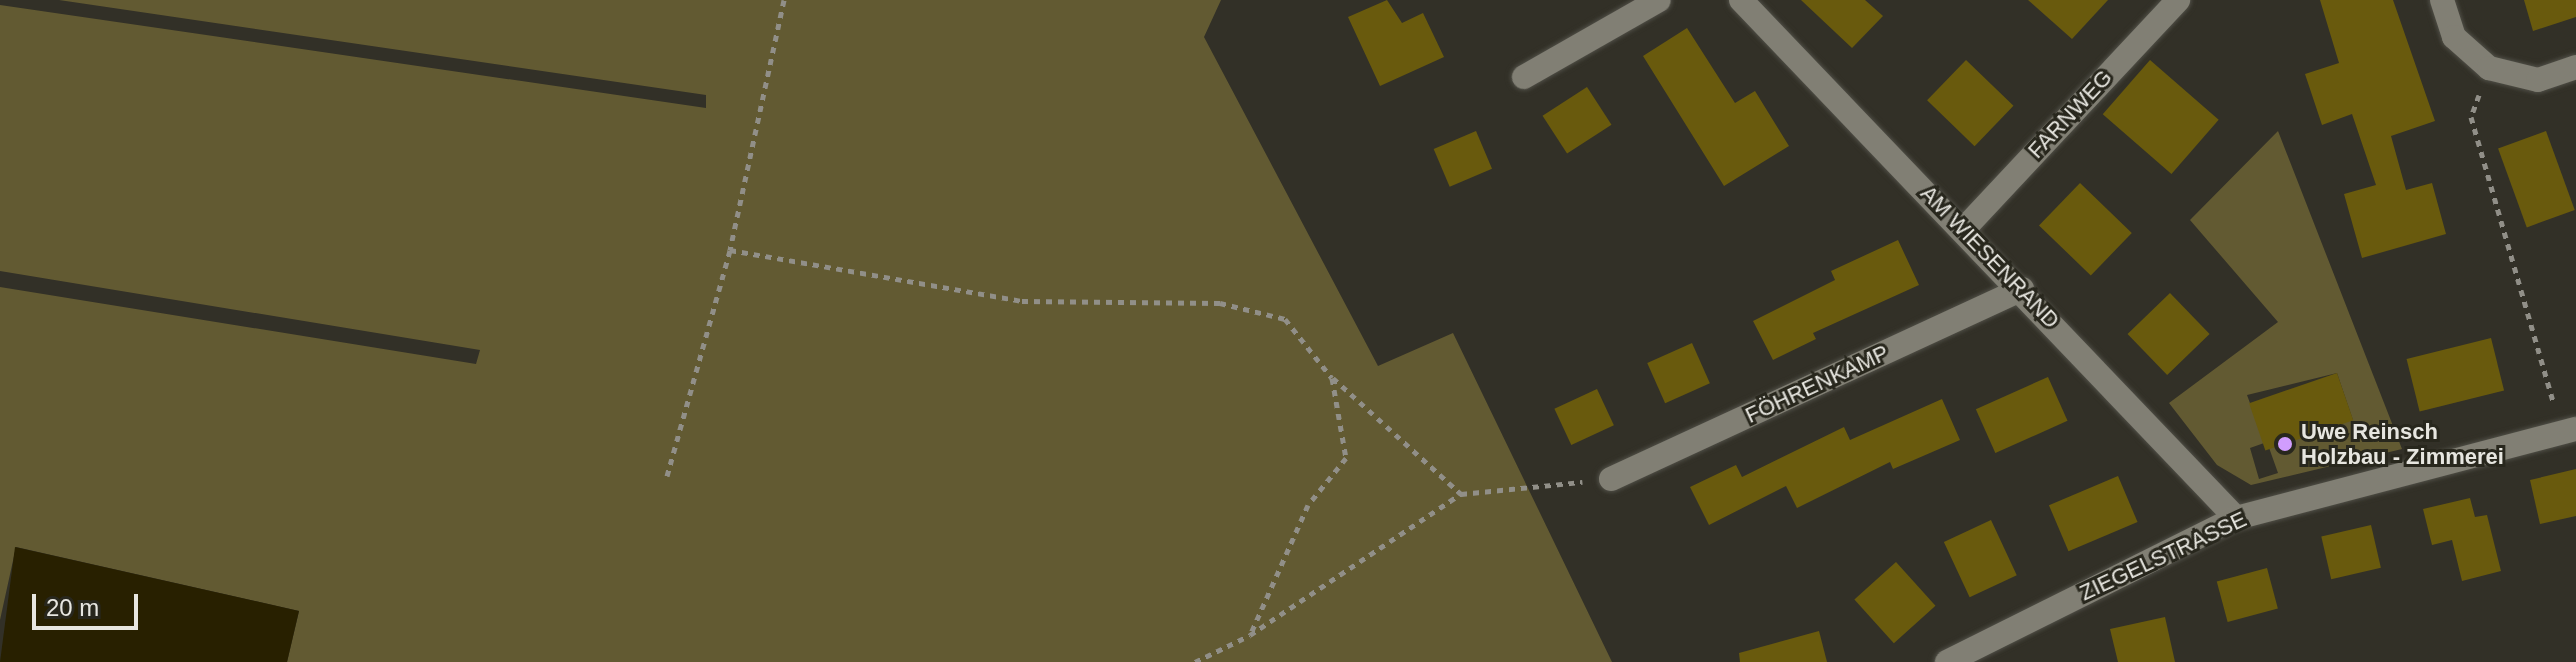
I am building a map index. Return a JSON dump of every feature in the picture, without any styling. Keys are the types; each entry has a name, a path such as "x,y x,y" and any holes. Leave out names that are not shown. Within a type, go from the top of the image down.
{"street":[{"path":"1524,77 1659,0"},
{"name":"AM WIESENRAND","path":"1741,0 2022,289 2236,518"},
{"name":"FARNWEG","path":"1963,230 2178,0"},
{"path":"2442,0 2454,37 2489,68 2538,80 2576,67"},
{"name":"FÖHRENKAMP","path":"1611,479 2022,289"},
{"name":"ZIEGELSTRASSE","path":"1947,662 2236,518 2569,430"}],"path":[{"path":"667,476 730,250 784,0"},
{"path":"2489,68 2471,117 2569,430"},
{"path":"730,250 1022,301 1220,303 1285,319 1332,378 1461,494"},
{"path":"1250,635 1308,505 1346,458 1332,378"},
{"path":"1195,662 1250,635 1461,494 1611,479"}],"shaded area":[{"path":"59,0 1221,0 1204,37 1378,366 1453,333 1612,662 287,662 299,611 16,547 0,620 0,287 476,364 480,350 0,271 0,5 706,108 706,95"},
{"path":"2278,131 2402,449 2251,485 2217,465 2169,403 2278,322 2190,220","holes":["2337,373 2353,420 2264,441 2247,395","2267,442 2278,473 2259,479 2250,448"]},
{"path":"15,547 299,611 287,662 0,662"}],"building":[{"path":"1387,0 1402,23 1423,13 1444,57 1380,86 1348,17"},
{"path":"1801,0 1865,0 1883,16 1852,48"},
{"path":"2028,0 2108,0 2072,39"},
{"path":"2320,0 2393,0 2435,121 2391,136 2406,190 2432,183 2446,234 2362,258 2344,194 2376,185 2352,114 2322,125 2305,74 2339,63"},
{"path":"2524,0 2576,0 2576,17 2533,31"},
{"path":"1687,28 1735,103 1755,91 1789,146 1724,186 1643,56"},
{"path":"1966,60 2013,106 1975,146 1927,100"},
{"path":"2150,60 2219,120 2171,174 2103,114"},
{"path":"1587,87 1612,125 1567,154 1543,116"},
{"path":"1476,131 1492,169 1450,187 1434,149"},
{"path":"2546,131 2575,210 2527,227 2498,148"},
{"path":"2080,183 2132,233 2091,275 2039,225"},
{"path":"1898,240 1919,285 1813,333 1816,339 1773,360 1753,321 1835,280 1831,271"},
{"path":"2170,293 2210,334 2167,375 2128,334"},
{"path":"2491,338 2504,390 2420,411 2407,359"},
{"path":"1692,343 1710,383 1665,403 1647,363"},
{"path":"2337,373 2353,420 2265,451 2249,403"},
{"path":"2048,377 2068,421 1995,453 1976,409"},
{"path":"1597,389 1614,425 1571,445 1554,409"},
{"path":"1942,399 1960,440 1893,469 1890,462 1797,508 1786,486 1709,525 1690,487 1736,465 1742,477 1844,427 1850,440"},
{"path":"2576,469 2576,516 2540,524 2530,480"},
{"path":"2118,476 2138,522 2068,551 2049,505"},
{"path":"2470,498 2475,517 2487,515 2501,571 2462,581 2452,540 2432,545 2423,509"},
{"path":"1991,520 2017,575 1970,597 1944,542"},
{"path":"2371,525 2381,568 2331,579 2321,536"},
{"path":"1896,562 1935,606 1894,643 1854,599"},
{"path":"2267,568 2278,609 2228,622 2217,581"},
{"path":"2165,617 2175,662 2118,662 2110,629"},
{"path":"1819,631 1827,662 1740,662 1739,653"}],"place":[{"name":"Uwe Reinsch Holzbau - Zimmerei","path":"2285,444"}]}
